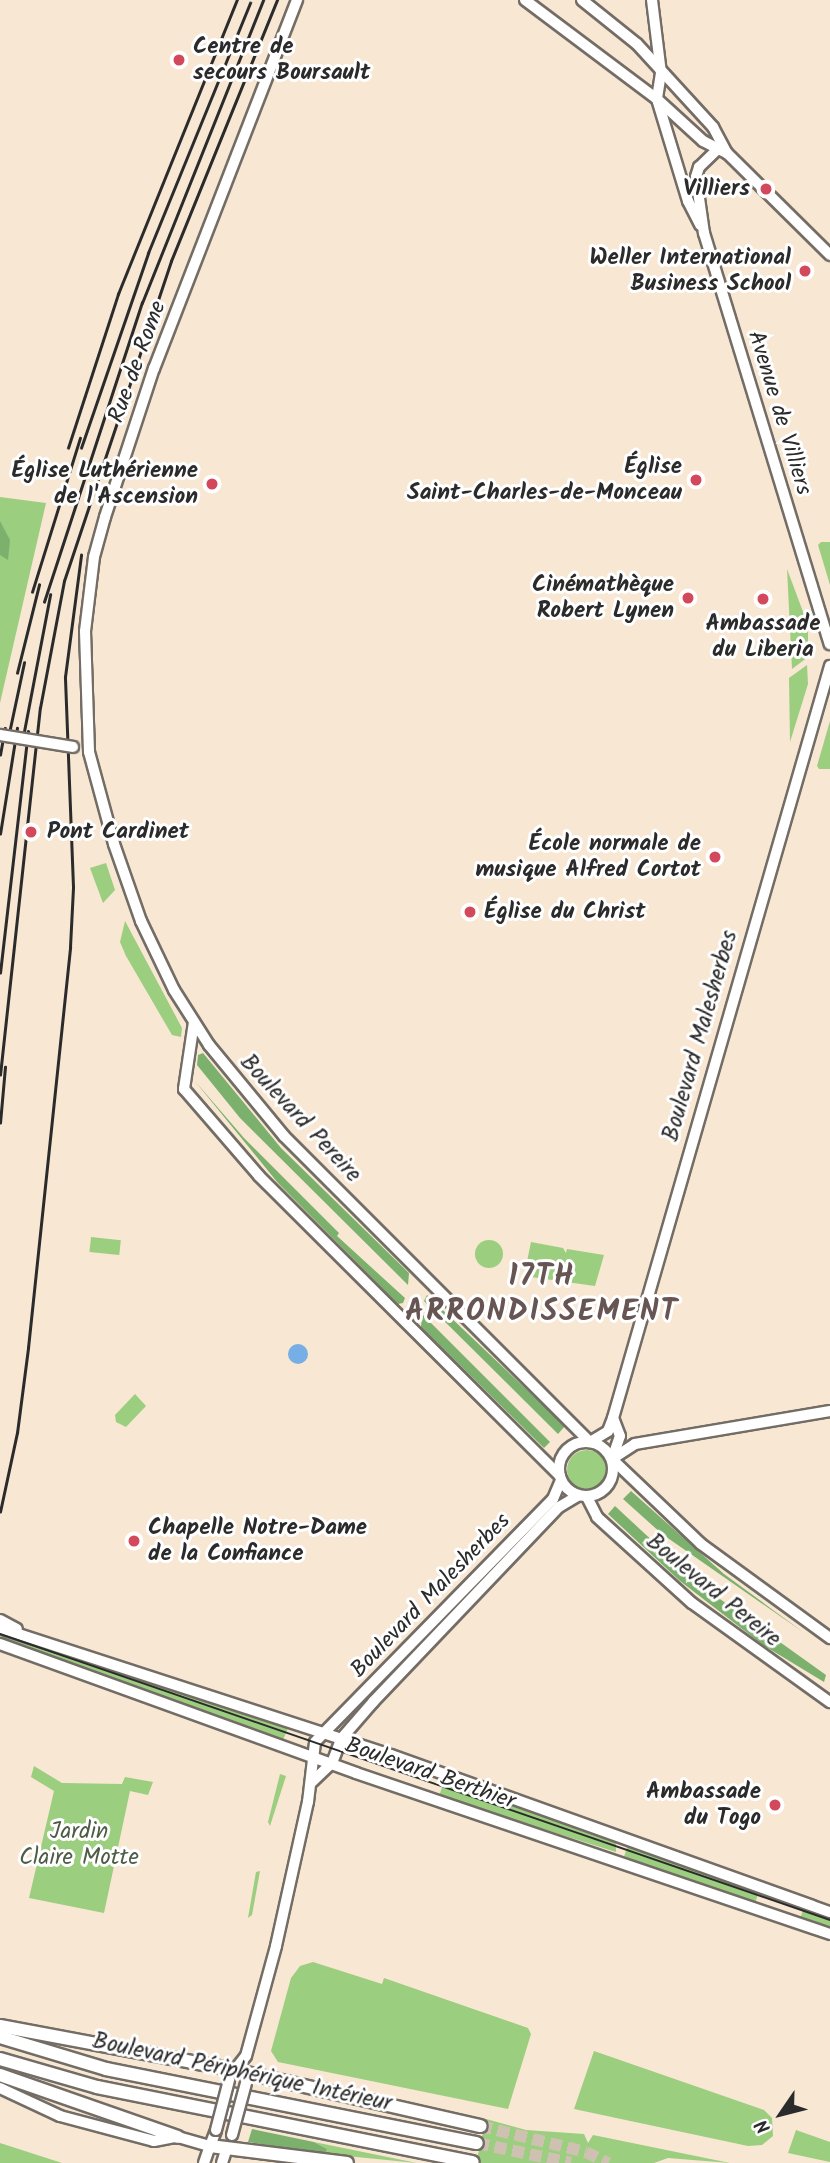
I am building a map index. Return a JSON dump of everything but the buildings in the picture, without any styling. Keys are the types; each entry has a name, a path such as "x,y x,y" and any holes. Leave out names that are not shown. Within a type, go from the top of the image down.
{"highway":[{"path":"0,2026 480,2126"},
{"name":"Boulevard Périphérique Intérieur","path":"0,2037 106,2069 477,2143"},
{"path":"0,2059 97,2087 473,2162"},
{"path":"0,2075 178,2137"},
{"path":"210,2146 224,2157 244,2148 347,2163"}],"main road":[{"name":"Rue de Rome","path":"89,752 85,631 101,530 154,368 297,0"},
{"path":"525,0 657,99 703,141 723,149"},
{"path":"582,0 637,44 713,127 723,149 830,255"},
{"path":"652,0 661,73 657,99"},
{"name":"Avenue de Villiers","path":"657,99 676,163 704,233 830,644"},
{"path":"676,163 701,166 723,149"},
{"name":"Avenue de Villiers","path":"701,166 696,182 704,233"},
{"name":"Boulevard Malesherbes","path":"608,1431 830,666"},
{"path":"0,735 89,752"},
{"name":"Boulevard Pereire","path":"89,752 132,899 194,1022 284,1136 590,1442"},
{"path":"194,1022 184,1090 259,1176 582,1497 609,1485 612,1459 620,1436 612,1418"},
{"path":"612,1459 635,1444 830,1411"},
{"path":"560,1478 566,1451 590,1442 608,1431 635,1444"},
{"path":"590,1442 601,1446 612,1459"},
{"name":"Boulevard Pereire","path":"612,1459 701,1544 830,1638"},
{"name":"Boulevard Malesherbes","path":"322,1734 365,1695 553,1499 560,1478"},
{"name":"Boulevard Pereire","path":"582,1497 597,1517 692,1603 830,1702"},
{"name":"Boulevard Malesherbes","path":"341,1739 559,1507 582,1497"},
{"name":"Boulevard Berthier","path":"0,1620 22,1632"},
{"name":"Boulevard Berthier","path":"0,1628 22,1632 341,1739 830,1912"},
{"name":"Boulevard Berthier","path":"0,1644 312,1757 830,1934"},
{"name":"Boulevard Berthier","path":"0,1651 18,1652"},
{"path":"204,2163 246,2056 312,1782 312,1757 322,1734"},
{"path":"312,1782 332,1763 341,1739"},
{"path":"224,2157 232,2135 239,2077"},
{"path":"0,2088 60,2116 154,2141 178,2137 210,2146"}],"green space":[{"path":"0,497 46,503 0,703"},
{"path":"0,521 10,540 8,560 0,555"},
{"path":"821,542 830,542 830,585 818,545"},
{"path":"787,569 808,625 808,657 792,669"},
{"path":"807,665 808,684 790,742 789,678"},
{"path":"830,721 830,769 819,769 817,766"},
{"path":"106,863 115,890 103,903 90,868"},
{"path":"125,921 182,1028 181,1037 172,1035 126,956 120,942"},
{"path":"203,1053 281,1148 409,1273 408,1285 240,1118 197,1065 198,1055"},
{"path":"194,1080 244,1138 339,1233 337,1236 405,1298 403,1303 398,1304 278,1183"},
{"path":"91,1237 121,1240 119,1255 89,1252"},
{"path":"489,1240 499,1244 503,1254 499,1264 489,1268 479,1264 475,1254 479,1244"},
{"path":"531,1242 563,1248 566,1253 567,1249 604,1255 595,1286 524,1276"},
{"path":"427,1295 565,1426 558,1434 424,1301"},
{"path":"422,1314 550,1442 544,1448 421,1327"},
{"path":"135,1394 146,1406 126,1427 116,1422 115,1415"},
{"path":"587,1450 595,1451 601,1456 606,1462 606,1478 601,1484 595,1489 587,1490 579,1489 573,1484 568,1478 567,1470 568,1462 573,1456 579,1451"},
{"path":"631,1491 724,1574 803,1632 662,1534 623,1499"},
{"path":"615,1506 699,1584 826,1675 824,1682 763,1645 680,1581 608,1514"},
{"path":"0,1631 288,1728 283,1740 0,1642"},
{"name":"Jardin Claire Motte","path":"34,1766 62,1783 122,1784 125,1777 153,1782 148,1795 130,1791 104,1913 29,1898 54,1791 31,1777"},
{"path":"280,1774 286,1776 270,1826 268,1822"},
{"path":"445,1779 616,1841 616,1852 439,1796"},
{"path":"628,1845 759,1890 755,1903 624,1857"},
{"path":"260,1871 252,1915 248,1918 256,1872"},
{"path":"804,1907 830,1916 830,1929 800,1919"},
{"path":"313,1962 382,1984 384,1978 528,2028 531,2034 508,2109 278,2062 271,2051 291,1978 300,1966"},
{"path":"594,2051 764,2110 772,2118 773,2136 762,2145 748,2146 574,2109"},
{"path":"486,2119 526,2130 584,2134 588,2143 593,2135 730,2163 668,2158 654,2163 476,2163"},
{"path":"252,2129 314,2142 327,2149 326,2154 248,2142"},
{"path":"796,2130 830,2142 830,2162 788,2153"},
{"path":"314,2142 417,2163 326,2154 327,2149"},
{"path":"0,2143 62,2163 0,2163"}],"water":[{"path":"298,1344 305,1347 308,1354 305,1361 298,1364 291,1361 288,1354 291,1347"}],"tunnel":[{"path":"480,2126 586,2152 608,2163"},
{"path":"477,2143 571,2163"}],"tram line":[{"path":"0,1634 830,1920"}],"railway":[{"path":"68,448 118,294 237,0"},
{"path":"44,602 142,303 263,0"},
{"path":"0,1075 40,708 64,581 171,261 277,0"},
{"path":"81,448 148,253 250,3"},
{"path":"32,592 80,438"},
{"path":"0,1512 17,1433 28,1348 70,947 73,887 65,677 81,555"},
{"path":"17,673 39,585"},
{"path":"22,742 50,595"},
{"path":"8,738 24,663"},
{"path":"0,755 5,728"},
{"path":"0,834 17,728"},
{"path":"0,973 28,732"},
{"path":"0,1123 5,1067"}],"place":[{"name":"Centre de secours Boursault","path":"179,60"},
{"name":"Villiers","path":"766,189"},
{"name":"Weller International Business School","path":"805,271"},
{"name":"Église Saint-Charles-de-Monceau","path":"696,480"},
{"name":"Église Luthérienne de l'Ascension","path":"212,484"},
{"name":"Cinémathèque Robert Lynen","path":"688,598"},
{"name":"Ambassade du Liberia","path":"763,599"},
{"name":"Pont Cardinet","path":"31,832"},
{"name":"École normale de musique Alfred Cortot","path":"715,857"},
{"name":"Église du Christ","path":"470,912"},
{"name":"Chapelle Notre-Dame de la Confiance","path":"134,1541"},
{"name":"Ambassade du Togo","path":"775,1805"}],"district":[{"name":"17TH ARRONDISSEMENT","path":"542,1294"}]}
